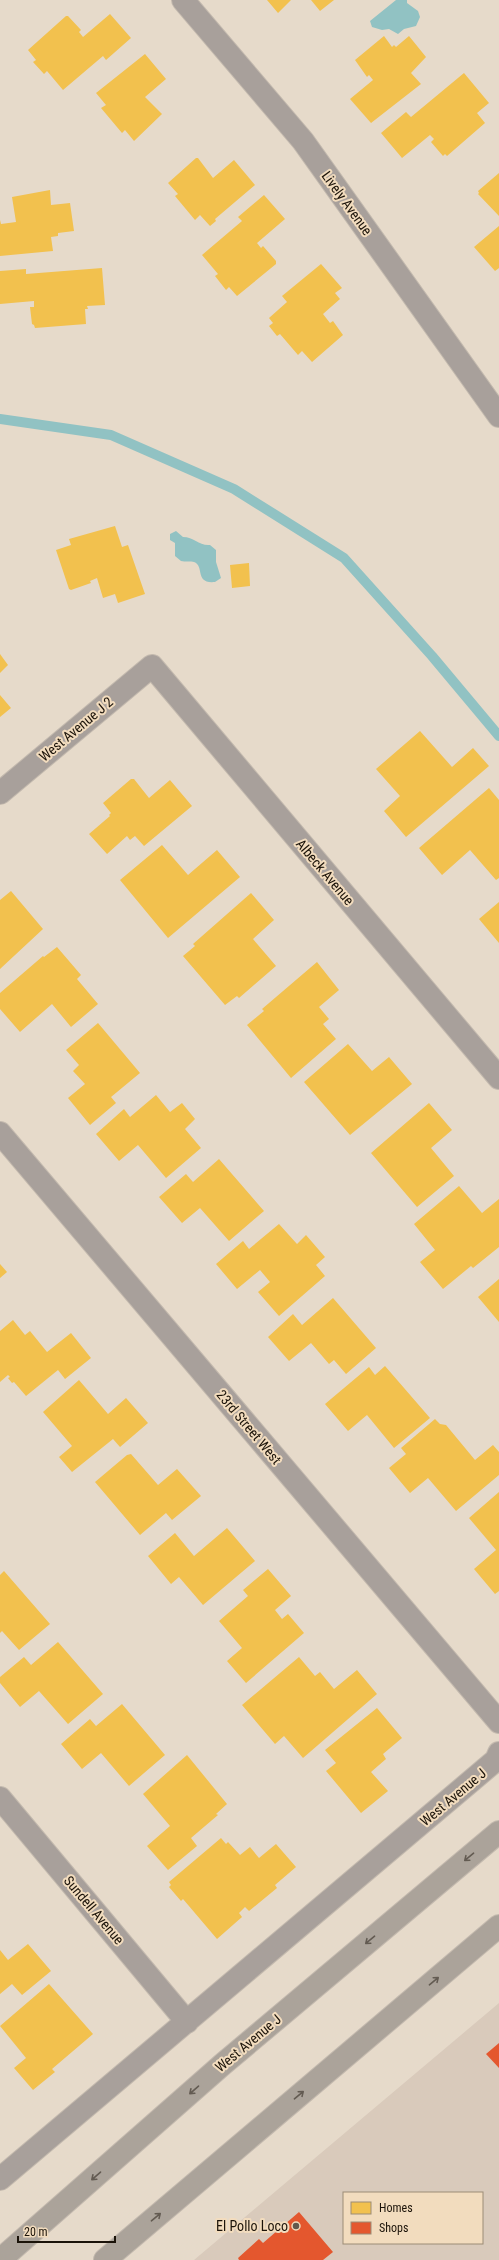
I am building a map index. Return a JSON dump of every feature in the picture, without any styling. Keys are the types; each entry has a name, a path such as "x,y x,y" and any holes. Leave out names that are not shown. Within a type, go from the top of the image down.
{"main road":[{"name":"West Avenue J","path":"0,2260 223,2064 499,1832"},
{"path":"105,2260 499,1926"}],"street":[{"name":"Lively Avenue","path":"183,0 303,141 499,416"},
{"name":"West Avenue J 2","path":"0,793 152,666"},
{"name":"Albeck Avenue","path":"152,666 499,1078"},
{"name":"23rd Street West","path":"0,1133 499,1722"},
{"name":"West Avenue J","path":"0,2179 496,1760 499,1753"},
{"name":"Sundell Avenue","path":"0,1798 187,2022"}],"shaded area":[{"path":"499,2003 499,2260 194,2260"}],"water":[{"path":"396,0 407,0 407,3 418,11 420,17 416,26 404,29 398,34 389,29 382,30 372,27 370,21"},
{"path":"176,531 183,537 210,545 216,550 216,562 221,578 215,582 204,580 197,564 194,562 181,561 175,556 175,543 170,540 170,534"}],"building: Homes":[{"path":"267,0 291,0 278,13"},
{"path":"311,0 334,0 320,11"},
{"path":"110,14 131,38 106,60 103,56 63,90 47,71 44,74 33,62 36,60 28,50 66,16 68,16 81,30 79,32 83,37"},
{"path":"384,36 392,47 394,45 396,47 409,36 426,57 411,73 421,84 371,123 350,99 373,80 369,75 367,77 355,60"},
{"path":"145,54 166,79 145,97 162,114 134,141 125,130 122,133 101,108 106,105 96,93"},
{"path":"464,73 489,103 477,113 485,123 447,156 445,154 443,156 431,142 434,139 430,135 402,158 381,133 406,112 411,117"},
{"path":"196,158 198,158 213,178 234,160 255,185 215,219 216,221 210,226 200,215 195,220 175,196 178,194 168,183"},
{"path":"499,173 499,216 478,194 478,191"},
{"path":"50,190 51,205 70,203 74,231 58,233 58,236 51,237 53,251 0,256 0,220 1,224 16,222 12,197"},
{"path":"264,195 285,219 257,243 261,248 263,246 276,261 276,264 237,296 229,287 226,290 215,276 218,274 202,255 242,221 238,217"},
{"path":"499,226 499,268 495,271 474,247"},
{"path":"321,264 342,288 335,293 340,299 323,314 330,323 333,321 343,335 312,362 302,351 298,355 280,334 277,336 269,326 273,323 269,318 287,302 282,296"},
{"path":"102,268 105,305 87,306 88,309 85,309 86,324 35,328 32,324 30,307 34,307 34,301 0,304 0,271 26,269 26,274"},
{"path":"115,526 122,547 128,545 145,594 118,603 115,594 103,598 97,578 90,581 91,583 71,590 69,589 56,550 71,545 69,539"},
{"path":"249,563 250,586 232,588 230,565"},
{"path":"0,654 8,665 0,673"},
{"path":"0,695 11,708 0,717"},
{"path":"420,731 452,767 473,748 489,766 406,837 384,811 400,796 376,769"},
{"path":"131,779 134,779 149,798 170,780 192,806 144,846 135,836 130,840 127,836 107,854 89,834 110,816 109,815 111,813 103,803"},
{"path":"489,788 499,800 499,878 496,880 470,850 442,875 419,848"},
{"path":"162,845 188,875 217,850 240,877 168,938 120,880"},
{"path":"11,891 43,929 0,969 0,900"},
{"path":"251,893 274,920 253,939 276,966 239,998 237,996 225,1005 183,956 195,946 193,944"},
{"path":"499,902 499,943 479,919"},
{"path":"57,947 81,975 77,979 98,1004 71,1027 52,1004 20,1032 0,1009 0,993 43,956 44,957"},
{"path":"317,962 339,990 319,1007 329,1019 323,1024 336,1039 291,1078 247,1025 264,1011 262,1009"},
{"path":"98,1023 140,1073 111,1097 116,1103 90,1125 68,1098 85,1084 73,1071 79,1065 66,1050"},
{"path":"348,1044 372,1071 389,1057 412,1084 350,1135 304,1082"},
{"path":"156,1095 170,1112 182,1103 195,1119 185,1129 201,1148 166,1178 138,1145 119,1161 96,1134 124,1109 130,1117"},
{"path":"429,1103 452,1130 431,1148 454,1176 417,1207 371,1153"},
{"path":"219,1159 264,1211 229,1241 200,1208 182,1223 159,1197 186,1174 193,1182"},
{"path":"459,1186 482,1213 499,1199 499,1247 473,1268 471,1266 443,1289 420,1262 435,1250 414,1224"},
{"path":"279,1224 297,1244 306,1235 325,1257 316,1265 325,1276 279,1316 258,1292 270,1282 260,1270 237,1289 216,1264 243,1241 249,1249"},
{"path":"0,1264 7,1272 0,1278"},
{"path":"499,1279 499,1322 478,1297"},
{"path":"333,1298 376,1348 346,1374 334,1360 329,1364 311,1343 289,1361 268,1337 293,1314 302,1325"},
{"path":"13,1320 25,1335 30,1331 47,1352 71,1333 91,1358 65,1379 58,1370 26,1396 14,1382 12,1383 8,1378 10,1377 8,1375 0,1382 0,1331"},
{"path":"385,1366 430,1418 394,1448 367,1415 348,1431 325,1404 369,1367 375,1375"},
{"path":"79,1380 108,1414 126,1398 148,1423 120,1447 113,1439 72,1472 59,1457 72,1446 43,1412"},
{"path":"435,1419 440,1424 446,1425 475,1460 493,1445 499,1452 499,1475 456,1511 428,1478 410,1493 389,1468 406,1454 401,1448"},
{"path":"131,1454 158,1485 177,1469 201,1496 172,1520 166,1513 140,1535 95,1482 127,1455"},
{"path":"499,1492 499,1591 495,1594 474,1569 496,1550 469,1518"},
{"path":"227,1528 255,1561 203,1605 179,1577 171,1584 148,1556 175,1533 194,1556"},
{"path":"268,1569 291,1596 275,1610 282,1619 288,1614 304,1633 246,1683 227,1661 242,1648 219,1621 248,1596 243,1590"},
{"path":"4,1571 50,1624 19,1650 2,1631 0,1633 0,1575"},
{"path":"58,1642 103,1694 68,1724 39,1691 20,1707 0,1683 0,1677 24,1657 31,1665"},
{"path":"299,1657 315,1676 320,1672 334,1689 357,1670 377,1694 303,1758 284,1736 275,1744 242,1705"},
{"path":"122,1704 165,1755 129,1786 101,1753 82,1769 61,1744 90,1719 96,1726"},
{"path":"377,1708 402,1738 383,1754 386,1759 371,1772 388,1791 361,1813 326,1771 336,1763 325,1750"},
{"path":"187,1755 227,1804 216,1814 218,1815 191,1838 197,1846 168,1870 147,1846 170,1826 143,1794"},
{"path":"221,1838 226,1844 228,1842 240,1855 250,1847 259,1858 276,1844 296,1867 275,1885 277,1888 249,1911 245,1907 239,1913 242,1917 217,1939 183,1899 181,1901 169,1887 171,1885 169,1882"},
{"path":"28,1944 51,1971 22,1995 12,1984 0,1994 0,1950 8,1960"},
{"path":"49,1984 93,2034 52,2069 55,2072 33,2090 14,2068 26,2058 0,2026"}],"building: Shops":[{"path":"499,2043 499,2068 486,2054"},
{"name":"El Pollo Loco","path":"299,2212 333,2252 323,2260 239,2260 238,2258 259,2239 263,2243"}],"waterway":[{"path":"0,419 111,435 234,489 344,558 432,656 499,736"}],"place":[{"name":"El Pollo Loco","path":"296,2226"}]}
